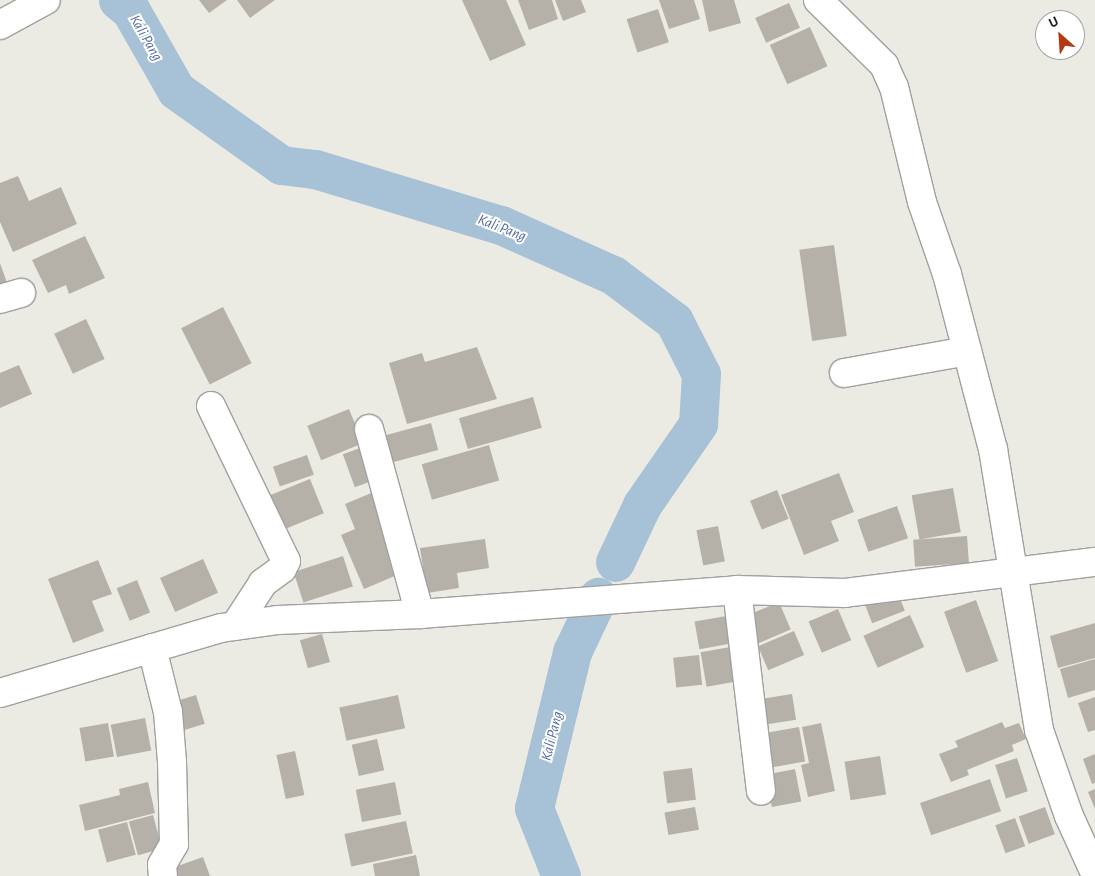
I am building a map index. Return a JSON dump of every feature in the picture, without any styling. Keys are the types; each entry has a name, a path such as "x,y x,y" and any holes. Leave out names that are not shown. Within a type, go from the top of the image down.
{"street":[{"path":"0,25 46,0"},
{"path":"818,0 884,65 894,87 922,202 947,274 993,449 1039,730 1069,816 1095,872"},
{"path":"844,373 967,351"},
{"path":"211,406 286,561 260,587 235,626"},
{"path":"369,429 420,614"},
{"path":"0,693 152,648 235,626 278,620 420,614 737,590 845,593 1095,562"},
{"path":"737,590 761,791"},
{"path":"152,648 168,712 172,762 174,844 162,865 164,876"}],"building":[{"path":"199,0 227,0 209,13"},
{"path":"237,0 275,0 250,18"},
{"path":"462,0 506,0 526,45 490,61"},
{"path":"518,0 552,0 558,19 529,30"},
{"path":"555,0 581,0 586,12 563,21"},
{"path":"659,0 694,0 700,19 669,29"},
{"path":"702,0 734,0 741,23 709,32"},
{"path":"789,3 800,28 766,43 755,18"},
{"path":"658,9 669,42 637,52 627,19"},
{"path":"810,27 827,66 787,84 770,45"},
{"path":"18,176 29,201 61,187 77,224 13,252 0,222 0,183"},
{"path":"85,236 105,278 69,294 66,285 48,293 32,260"},
{"path":"834,245 847,336 812,341 799,250"},
{"path":"0,263 7,283 0,285"},
{"path":"223,307 252,363 210,384 181,328"},
{"path":"86,319 105,359 73,374 54,334"},
{"path":"477,347 497,399 407,424 389,363 422,353 425,362"},
{"path":"19,365 32,394 0,408 0,373"},
{"path":"533,397 542,428 468,449 459,418"},
{"path":"349,409 363,443 321,460 307,426"},
{"path":"431,423 438,450 389,463 382,436"},
{"path":"371,444 383,477 355,487 343,454"},
{"path":"489,445 499,481 432,500 422,464"},
{"path":"307,455 314,475 280,487 273,467"},
{"path":"839,473 854,512 831,521 839,541 804,555 781,495"},
{"path":"310,479 324,513 276,533 262,498"},
{"path":"953,488 961,532 919,540 912,495"},
{"path":"777,490 789,519 762,530 750,501"},
{"path":"376,491 409,570 364,589 341,535 355,529 345,504"},
{"path":"897,506 908,538 868,552 857,520"},
{"path":"718,526 725,561 703,566 696,530"},
{"path":"967,536 969,563 915,567 913,540"},
{"path":"485,539 489,568 457,573 459,588 427,593 420,548"},
{"path":"343,556 353,586 303,603 294,572"},
{"path":"203,559 218,593 175,612 160,578"},
{"path":"98,560 112,594 92,601 104,631 73,643 48,579"},
{"path":"137,580 150,612 130,621 117,588"},
{"path":"898,593 905,611 872,623 865,606"},
{"path":"976,600 998,661 966,673 944,612"},
{"path":"779,602 791,630 759,643 747,616"},
{"path":"838,609 851,640 822,653 809,622"},
{"path":"732,615 737,643 699,649 695,622"},
{"path":"910,615 924,647 878,668 863,636"},
{"path":"1095,623 1095,658 1058,668 1050,636"},
{"path":"794,631 804,655 768,670 758,646"},
{"path":"322,634 330,662 308,668 300,640"},
{"path":"736,646 742,680 707,687 701,652"},
{"path":"699,655 702,685 676,688 673,658"},
{"path":"1095,659 1095,690 1068,698 1060,669"},
{"path":"792,694 796,720 762,725 758,699"},
{"path":"196,695 205,724 183,730 174,702"},
{"path":"398,695 405,728 346,741 339,707"},
{"path":"1095,697 1095,730 1088,732 1078,703"},
{"path":"145,718 151,750 117,757 111,725"},
{"path":"1002,722 1005,728 1019,723 1026,739 1012,745 1014,751 967,770 969,775 951,782 939,754 958,747 955,741"},
{"path":"108,723 114,756 85,762 79,728"},
{"path":"821,723 835,791 808,797 801,765 809,763 802,727"},
{"path":"799,727 805,761 773,767 767,733"},
{"path":"377,739 384,770 359,776 352,745"},
{"path":"295,751 304,795 286,799 276,755"},
{"path":"1095,754 1095,783 1092,784 1083,759"},
{"path":"880,756 886,795 851,800 844,762"},
{"path":"1017,758 1028,791 1006,798 995,765"},
{"path":"692,768 696,800 667,803 663,772"},
{"path":"795,769 801,801 772,807 766,775"},
{"path":"990,779 1001,811 931,835 920,803"},
{"path":"148,782 155,813 85,831 79,805 120,795 119,789"},
{"path":"395,782 401,814 362,822 356,790"},
{"path":"1095,789 1095,809 1088,792"},
{"path":"695,807 699,830 668,835 664,812"},
{"path":"1045,807 1055,834 1029,844 1019,817"},
{"path":"153,815 162,849 138,855 129,821"},
{"path":"1015,818 1025,846 1006,853 995,825"},
{"path":"406,821 413,853 351,866 344,834"},
{"path":"127,822 136,855 107,863 98,830"},
{"path":"416,855 420,876 375,876 373,864"},
{"path":"203,857 210,876 175,876 172,868"}],"waterway":[{"name":"Kali Pang","path":"118,0 131,11 176,90 281,165 315,169 501,225 613,275 674,321 701,374 698,424 642,505 615,562"},
{"name":"Kali Pang","path":"561,876 534,808 572,652 598,597"}]}
